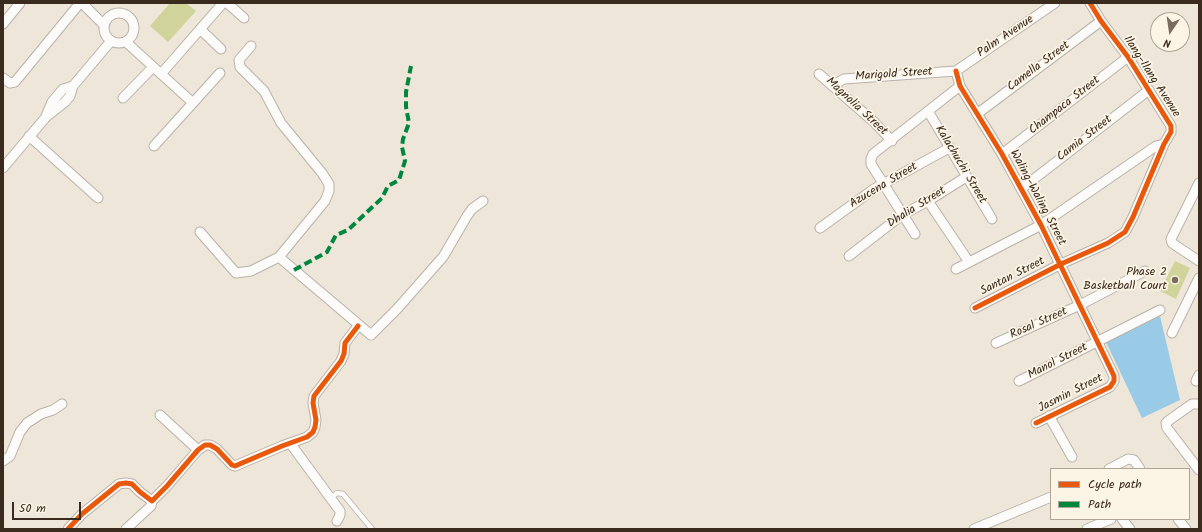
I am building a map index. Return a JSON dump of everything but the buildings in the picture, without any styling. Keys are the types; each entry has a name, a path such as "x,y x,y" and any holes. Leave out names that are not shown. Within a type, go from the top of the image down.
{"street":[{"path":"3,24 20,3"},
{"path":"7,80 15,82 81,3 104,25"},
{"path":"161,74 223,3"},
{"path":"227,3 244,18"},
{"name":"Palm Avenue","path":"956,71 1055,3"},
{"name":"Ilang-Ilang Avenue","path":"1090,3 1101,21 1128,57 1171,126 1172,132 1164,144"},
{"path":"116,12 125,13 132,19 135,27 133,36 126,42 118,43 111,41 105,34 104,25 108,17 116,12"},
{"name":"Camella Street","path":"977,114 1101,21"},
{"path":"200,29 221,49"},
{"path":"3,168 46,117 65,102 70,96 73,86 111,41"},
{"path":"126,42 193,103"},
{"path":"200,232 236,273 251,271 279,257 325,201 329,191 329,184 322,173 281,123 264,90 240,67 239,60 251,46"},
{"name":"Champaca Street","path":"1002,154 1128,57"},
{"path":"123,98 153,67"},
{"name":"Marigold Street","path":"833,85 844,79 956,71"},
{"name":"Waling-Waling Street","path":"956,71 960,86 1002,154 1041,224 1114,376 1114,381"},
{"path":"154,146 220,73"},
{"name":"Magnolia Street","path":"819,74 873,121 892,141"},
{"path":"915,234 871,164 870,159 873,154 892,141 960,86"},
{"name":"Camia Street","path":"1021,189 1149,90"},
{"name":"Kalachuchi Street","path":"928,111 992,219"},
{"path":"30,136 98,198"},
{"path":"956,269 1041,224 1156,146 1164,144"},
{"name":"Santan Street","path":"975,308 1061,264 1108,243 1125,232 1133,217 1164,144"},
{"name":"Azucena Street","path":"820,228 883,184 949,148"},
{"name":"Dhalia Street","path":"849,256 902,215 928,201 966,177"},
{"path":"1199,183 1171,239 1172,243 1199,261"},
{"path":"279,257 358,326 371,335 397,310 443,257 467,216 482,200"},
{"path":"928,201 969,262"},
{"name":"Rosal Street","path":"996,343 1080,305 1145,271"},
{"path":"1172,333 1199,278"},
{"name":"Manol Street","path":"1019,381 1160,310"},
{"path":"126,529 151,506 152,501 198,450 205,445 210,445 217,449 232,465 235,466 307,437 313,432 316,420 312,403 314,396 341,361 344,354 345,343 358,326"},
{"name":"Jasmin Street","path":"1036,423 1110,387 1114,381"},
{"path":"3,461 10,456 20,432 27,423 41,414 53,410 62,404"},
{"path":"1199,404 1192,404 1166,423 1167,428 1199,470"},
{"path":"160,414 198,450"},
{"path":"1049,416 1072,457"},
{"path":"290,443 340,511 337,521"},
{"path":"1110,468 1128,459 1134,460 1139,468"},
{"path":"68,529 82,514 119,484 132,484 152,501"},
{"path":"974,529 1050,497"},
{"path":"1087,529 1109,520"},
{"path":"1123,520 1130,529"},
{"path":"1179,520 1186,529"}],"lane":[{"path":"331,498 337,494 343,494 372,529"}],"green space":[{"path":"170,3 186,3 196,11 168,42 150,26"},
{"name":"Phase 2 Basketball Court","path":"1175,261 1190,268 1176,299 1160,291"}],"water":[{"path":"1160,316 1180,400 1142,418 1106,342"}],"marked path":[{"path":"294,270 327,252 336,235 348,230 382,198 388,186 399,180 405,161 402,147 403,139 409,123 406,107 406,92 411,66"}],"cycle path":[{"path":"975,308 1061,264 1108,243 1125,232 1133,217 1164,144 1171,132 1171,126 1128,57 1101,21 1090,3"},
{"path":"956,71 960,86 1002,154 1041,225 1114,376 1114,381 1110,387 1036,423"},
{"path":"68,529 82,514 119,484 132,484 152,501 198,450 205,445 210,445 217,449 232,465 235,466 307,437 313,432 315,427 316,420 313,403 314,396 341,361 344,354 345,343 358,326"}],"place":[{"name":"Phase 2 Basketball Court","path":"1175,280"}]}
